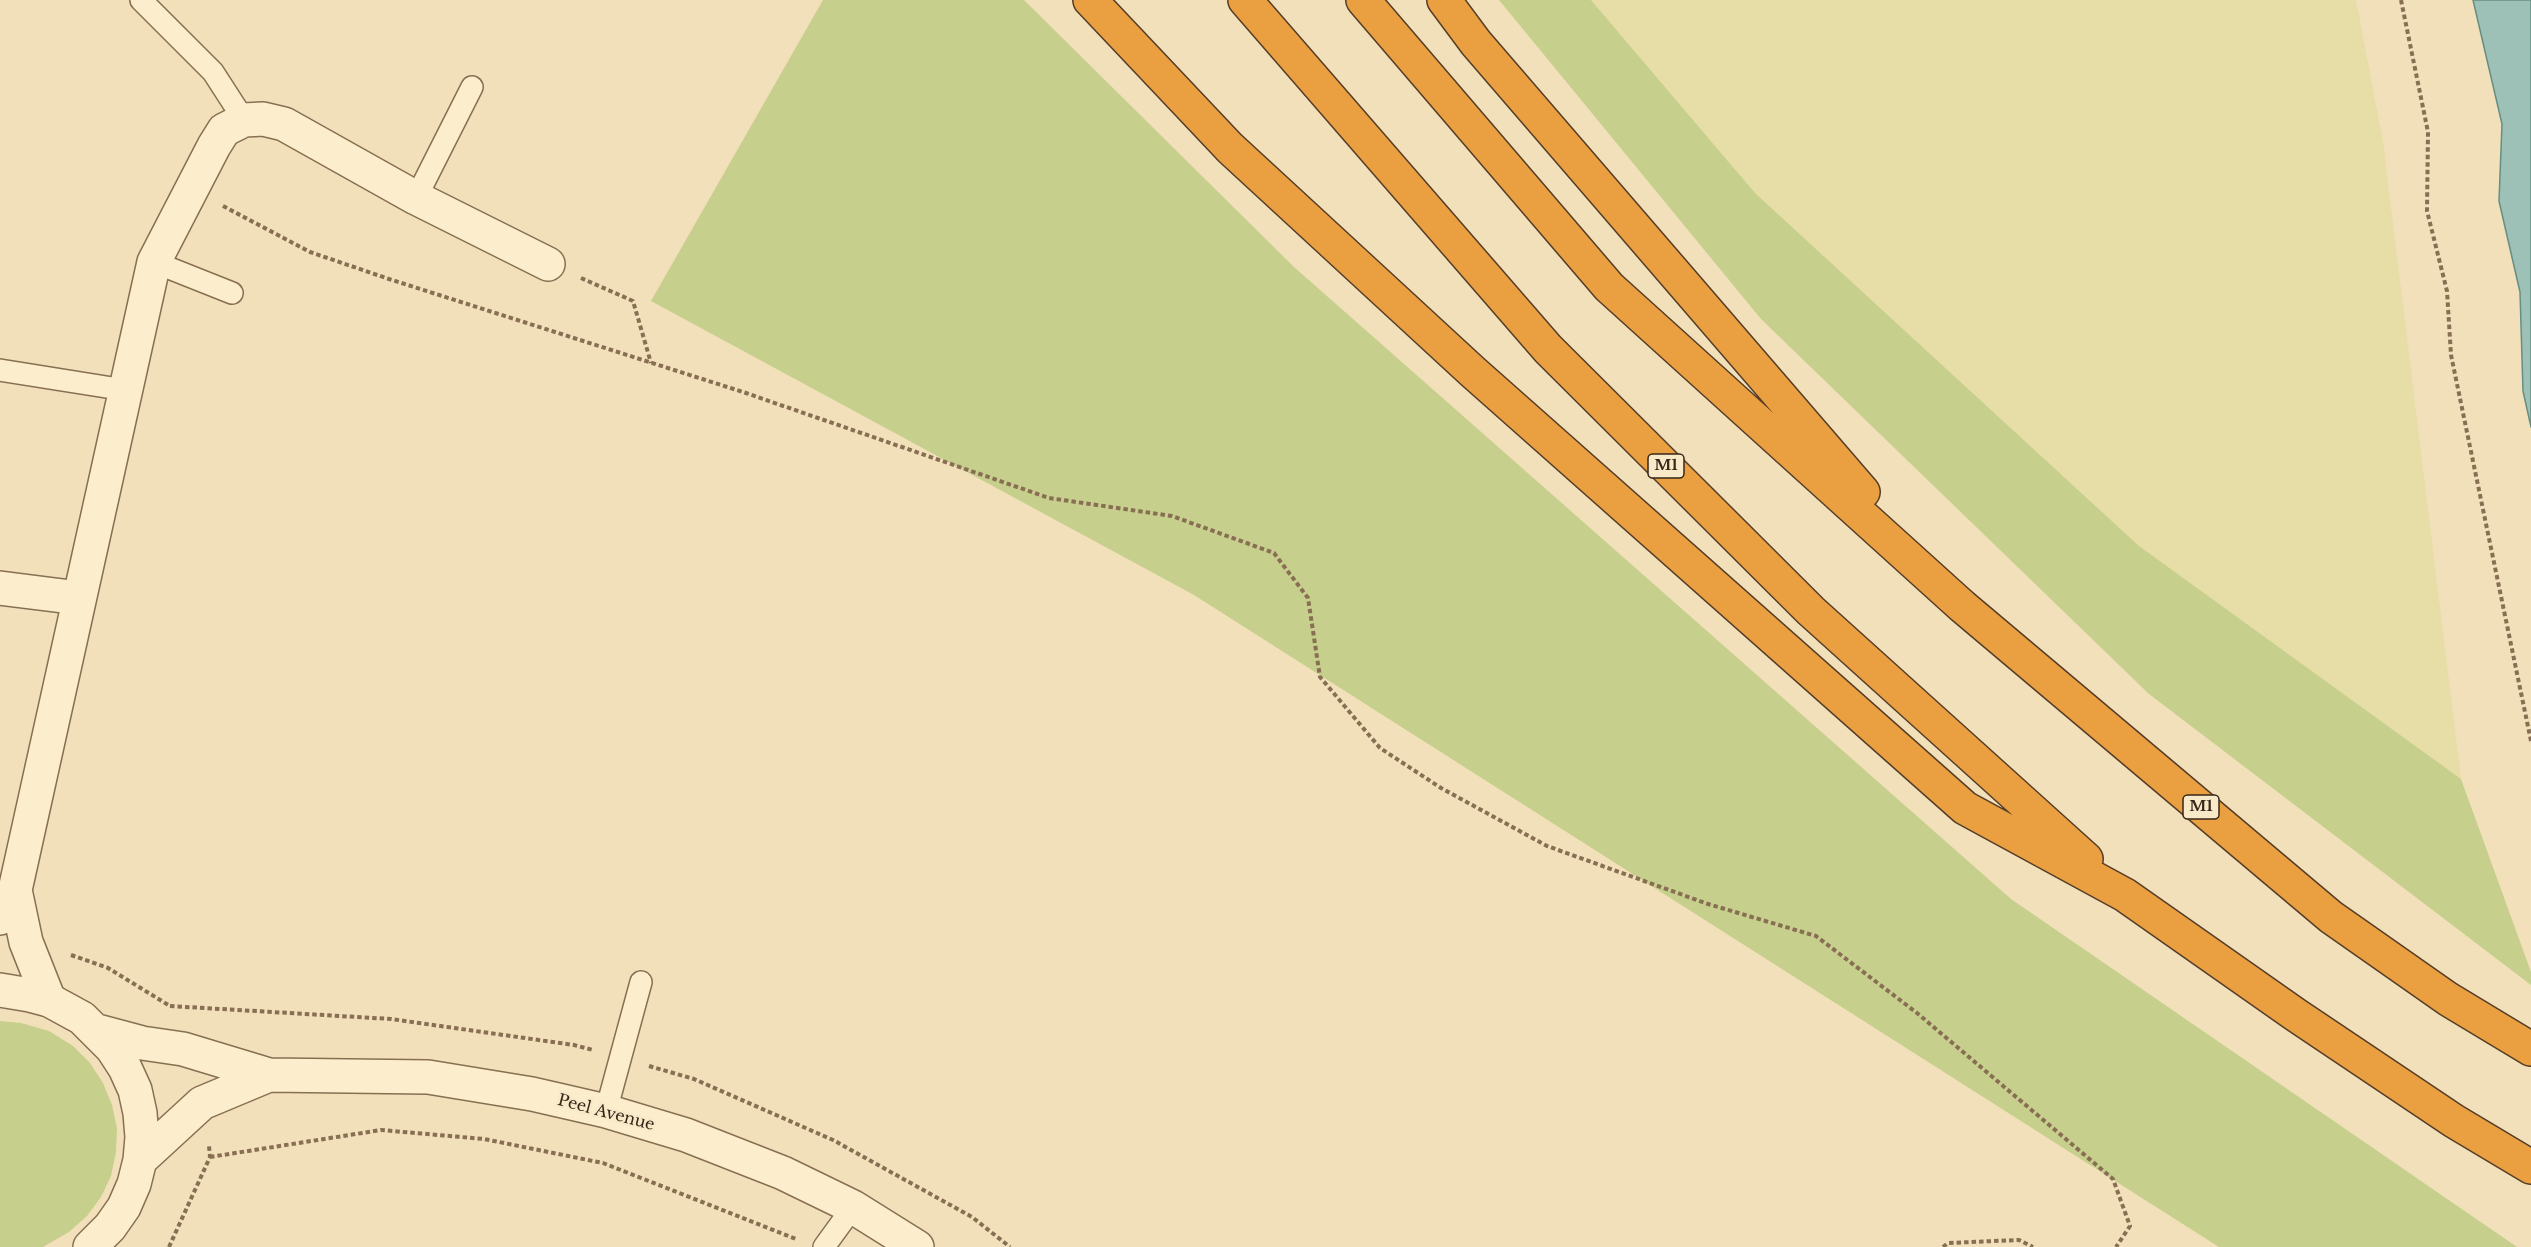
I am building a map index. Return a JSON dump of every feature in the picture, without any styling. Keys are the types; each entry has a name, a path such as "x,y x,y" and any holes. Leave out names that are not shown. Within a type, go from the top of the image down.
{"highway":[{"path":"1090,0 1230,148 1473,372 1965,808 2125,895"},
{"name":"M1","path":"1245,0 1548,349 1811,611 2125,895 2296,1015 2454,1121 2531,1167"},
{"name":"M1","path":"1363,0 1609,287 1962,606 2331,917 2448,999 2531,1049"},
{"path":"1444,0 1476,43 1962,606"}],"street":[{"path":"0,918 15,890 154,262 224,130 244,120 263,119 284,124 416,198 548,264"},
{"path":"0,588 79,598"},
{"path":"15,890 26,942 49,1000"},
{"path":"0,990 30,994 49,1000 82,1018 112,1048 135,1090 141,1125 140,1161 124,1207 110,1227 90,1247"},
{"name":"Peel Avenue","path":"97,1031 183,1049 269,1075 428,1077 532,1094 606,1111 686,1135 783,1173 853,1207 917,1247"},
{"name":"Peel Avenue","path":"140,1161 202,1103 269,1075"}],"lane":[{"path":"141,0 213,72 244,120"},
{"path":"416,198 472,87"},
{"path":"154,262 232,293"},
{"path":"0,370 125,390"},
{"path":"606,1111 641,982"},
{"path":"824,1247 853,1207"}],"path":[{"path":"2401,0 2428,132 2427,211 2447,291 2451,355 2531,741"},
{"path":"191,189 310,252 389,279 743,392 1049,498 1172,516 1274,553 1308,598 1320,677 1380,748 1441,788 1547,846 1708,904 1816,936 1917,1013 2113,1179 2130,1226 2116,1247"},
{"path":"548,264 633,301 651,363"},
{"path":"210,1157 381,1130 484,1139 603,1163 788,1234 803,1243"},
{"path":"1943,1247 1948,1243 2019,1240 2033,1247"}],"shaded area":[{"path":"1591,0 2356,0 2383,142 2461,779 2139,546 1755,193"}],"green space":[{"path":"823,0 1024,0 1294,267 2011,899 2517,1247 2219,1247 1194,595 651,301"},
{"path":"1499,0 1591,0 1755,193 2139,546 2461,779 2531,972 2531,985 2149,694 1761,319"},
{"path":"0,1021 21,1023 49,1031 73,1046 90,1063 103,1083 112,1105 117,1128 116,1152 111,1176 101,1197 87,1216 69,1232 43,1247 0,1247"}],"water":[{"path":"2473,0 2531,0 2531,427 2523,391 2520,292 2499,201 2502,124"}]}
